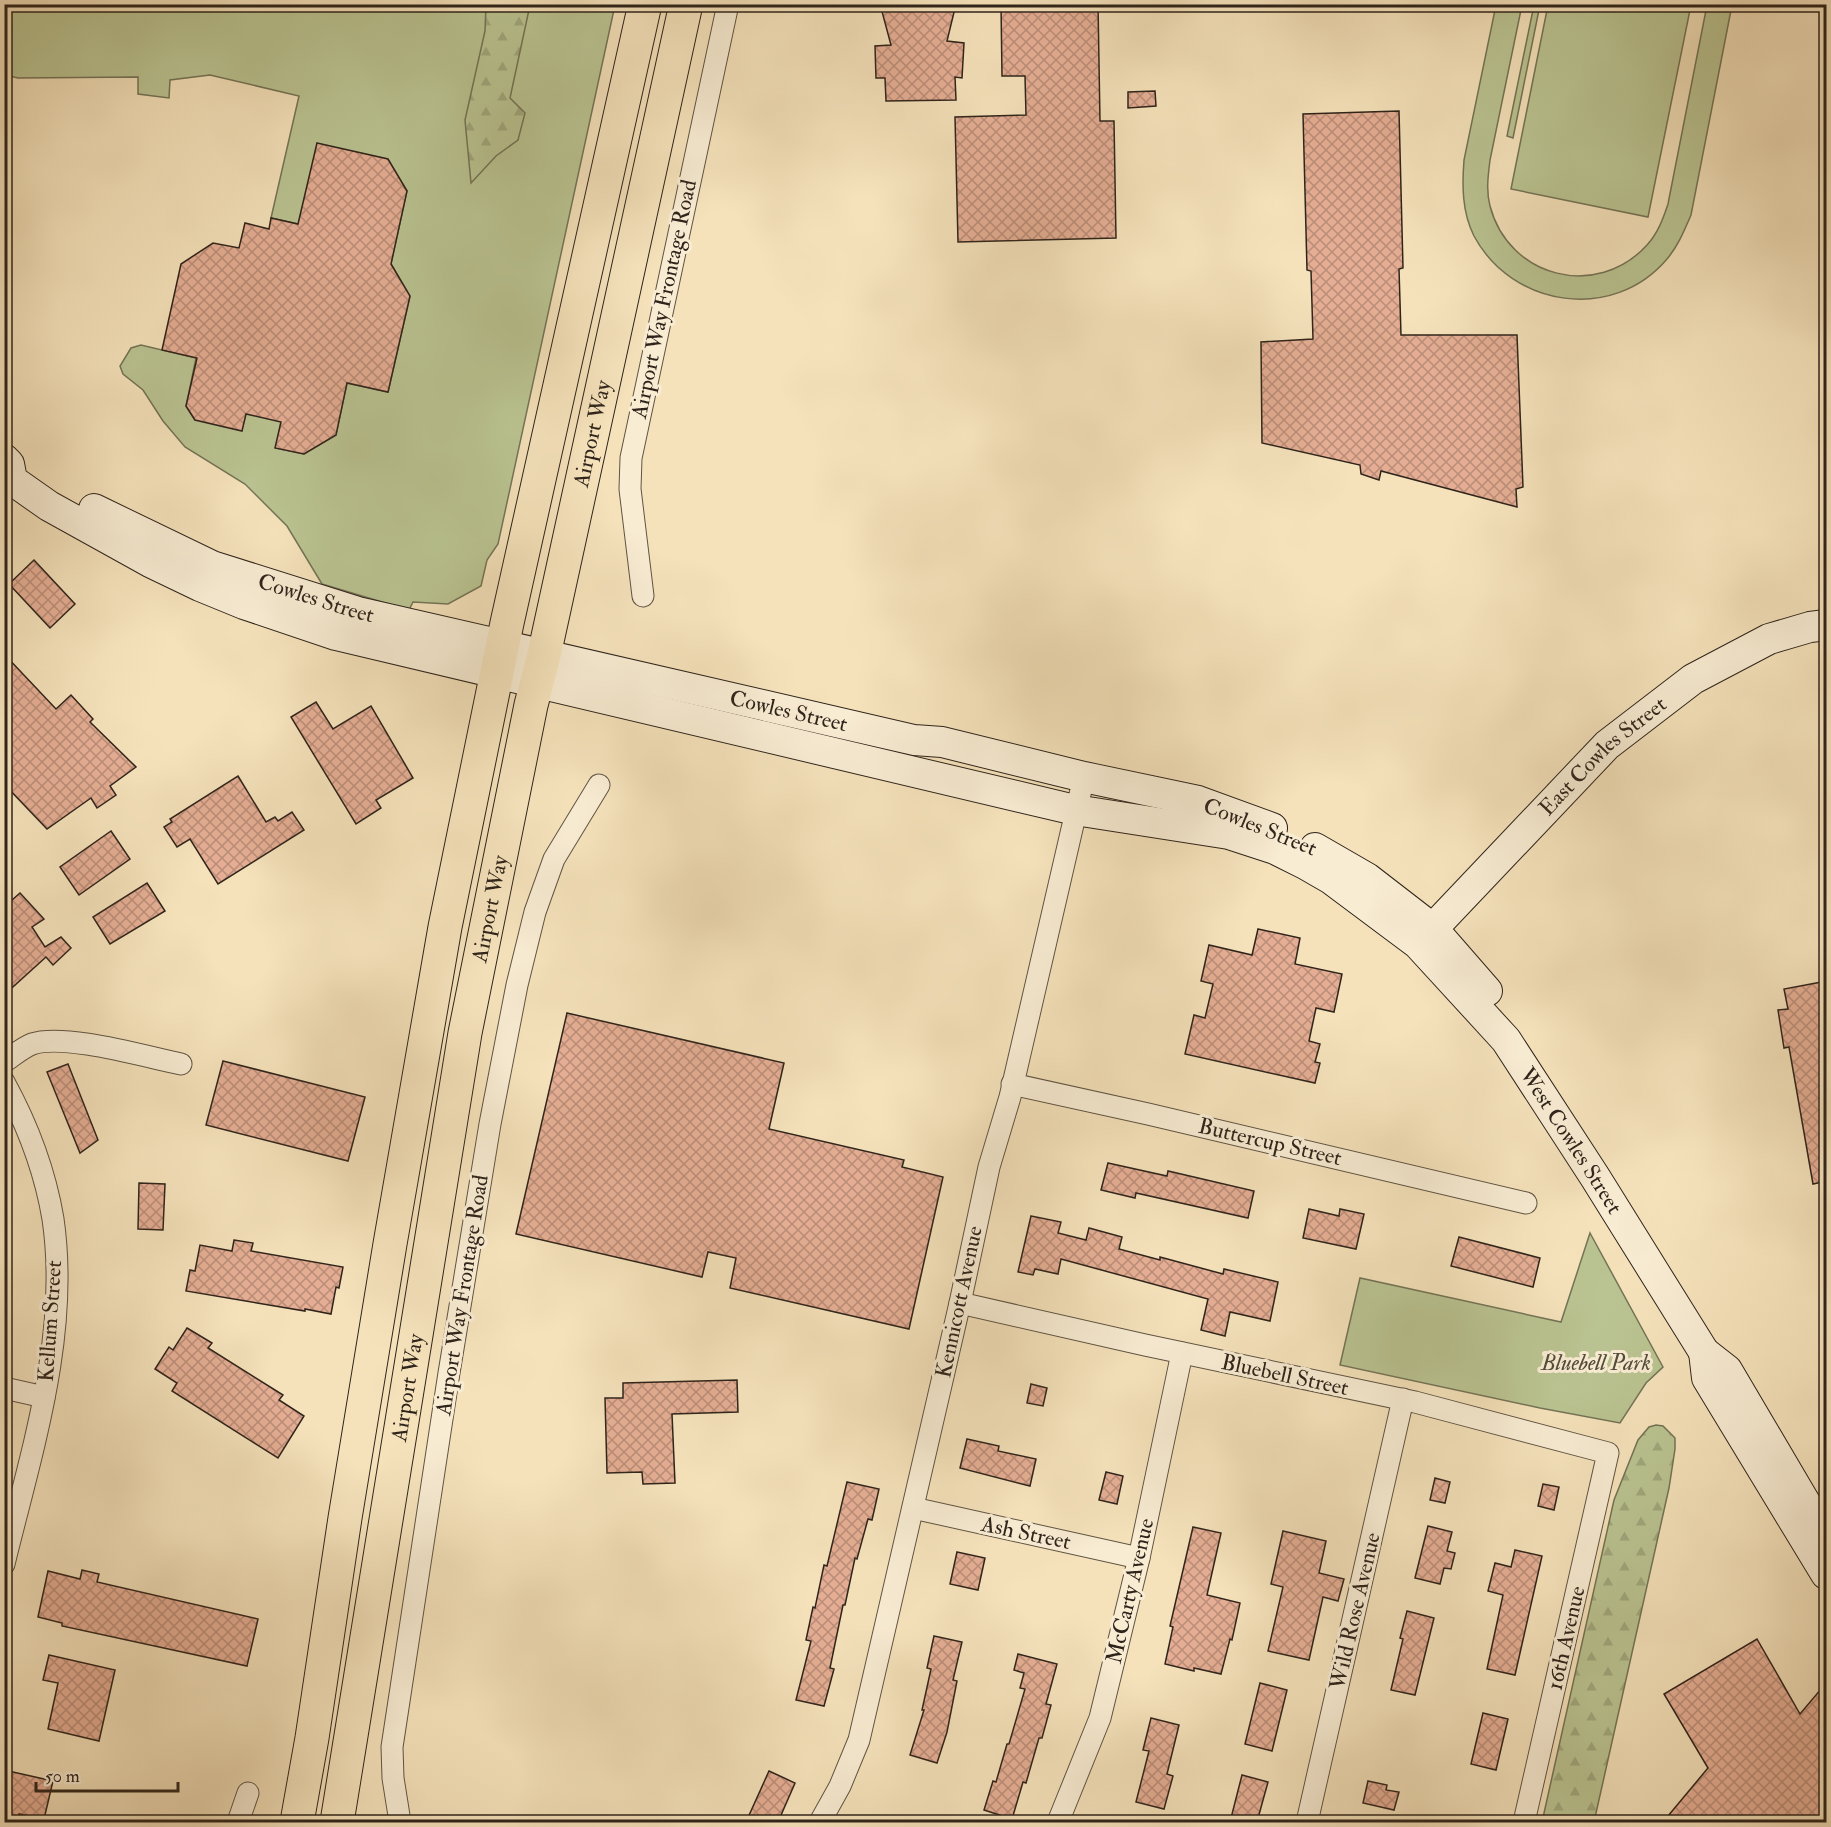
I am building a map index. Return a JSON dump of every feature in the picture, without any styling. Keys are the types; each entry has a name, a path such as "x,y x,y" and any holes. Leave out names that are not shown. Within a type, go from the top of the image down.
{"main road":[{"name":"Airport Way","path":"297,1822 392,1233 445,927 500,659 645,4"},
{"name":"Airport Way","path":"337,1822 465,1033 540,669 686,4"},
{"name":"Cowles Street","path":"8,468 49,506 150,562 244,604 336,634 500,659 1075,810 1229,834 1275,849 1331,879 1425,936"},
{"name":"East Cowles Street","path":"1425,936 1607,745 1693,680 1769,639 1810,627 1827,625"},
{"name":"Cowles Street","path":"540,669 914,740 942,741 1084,777 1198,801 1285,833 1330,855 1367,878 1425,936"},
{"name":"West Cowles Street","path":"1425,936 1506,1040 1704,1352 1727,1370 1827,1538"},
{"name":"West Cowles Street","path":"1704,1352 1707,1378 1827,1574"}],"street":[{"name":"Airport Way Frontage Road","path":"643,596 630,489 630,458 728,4"},
{"name":"Kennicott Avenue","path":"820,1822 840,1786 859,1740 960,1303 988,1167 1012,1084 1084,777"},
{"name":"Airport Way Frontage Road","path":"400,1822 393,1778 392,1747 449,1373 490,1124 517,985 535,912 554,858 599,785"},
{"path":"4,1062 33,1043 59,1042 83,1043 181,1064"},
{"name":"Kellum Street","path":"4,1082 20,1111 40,1165 52,1218 57,1264 55,1317 44,1397 4,1564"},
{"name":"Buttercup Street","path":"1012,1084 1526,1203"},
{"name":"Bluebell Street","path":"960,1303 1182,1353 1403,1399 1608,1453"},
{"name":"McCarty Avenue","path":"1058,1822 1100,1718 1139,1558 1182,1353"},
{"path":"4,1388 44,1397"},
{"name":"Wild Rose Avenue","path":"1307,1822 1403,1399"},
{"name":"16th Avenue","path":"1524,1822 1608,1453"},
{"name":"Ash Street","path":"913,1508 1139,1558"},
{"path":"238,1822 248,1793"}],"green space":[{"path":"5,5 615,5 498,544 487,560 481,586 448,604 413,602 409,610 322,584 287,526 245,484 185,447 163,421 143,390 123,374 120,366 131,348 141,345 196,358 186,406 195,420 248,402 281,422 276,448 304,454 336,435 347,383 388,392 410,296 391,264 407,191 388,160 298,224 271,218 299,96 210,75 170,80 169,98 138,94 138,77 18,78 5,75"},
{"path":"486,5 530,5 510,98 525,113 518,140 496,156 471,183 465,120 485,31"},
{"path":"1496,5 1522,5 1490,160 1488,189 1490,206 1500,231 1516,250 1535,264 1557,273 1580,276 1604,272 1627,262 1647,245 1657,231 1668,204 1707,5 1732,5 1691,215 1678,244 1667,259 1645,279 1619,292 1592,299 1564,298 1538,291 1513,279 1491,260 1470,227 1464,199 1464,160"},
{"path":"1534,5 1540,5 1513,138 1507,136"},
{"path":"1548,5 1691,5 1648,217 1511,189"},
{"name":"Bluebell Park","path":"1590,1233 1663,1367 1646,1383 1620,1423 1340,1365 1360,1278 1561,1322"},
{"path":"1663,1426 1675,1438 1669,1488 1594,1822 1542,1822 1614,1500 1638,1440 1649,1427"}],"building":[{"path":"880,4 956,4 947,41 964,43 962,78 955,77 956,100 886,101 885,78 876,78 875,46 891,45"},
{"path":"1001,4 1098,4 1100,121 1114,121 1116,238 958,242 955,117 1026,115 1025,76 1002,76"},
{"path":"1155,91 1156,106 1128,108 1128,92"},
{"path":"1399,111 1403,268 1399,269 1401,335 1517,335 1523,487 1516,489 1517,507 1381,471 1379,480 1361,474 1360,465 1262,443 1261,342 1313,339 1311,271 1307,270 1303,114"},
{"path":"317,143 388,159 407,191 391,264 410,296 388,392 347,383 336,435 304,454 275,448 281,422 246,414 242,431 195,420 186,406 197,358 162,350 181,264 213,243 239,248 245,223 269,229 271,218 298,224"},
{"path":"34,560 75,604 50,628 9,584"},
{"path":"4,654 56,709 71,695 93,719 90,722 136,767 110,786 116,795 97,808 91,798 47,829 4,784"},
{"path":"316,702 333,729 371,706 413,778 376,800 381,808 356,824 291,717"},
{"path":"238,776 266,822 275,817 278,821 292,812 304,830 218,884 190,839 177,847 164,827 172,822 170,819"},
{"path":"111,831 130,859 79,895 60,867"},
{"path":"147,883 165,911 110,944 93,917"},
{"path":"20,893 44,919 32,927 45,947 61,937 71,948 53,965 46,957 4,995 4,907"},
{"path":"1258,929 1300,938 1295,964 1342,974 1334,1012 1316,1008 1309,1041 1320,1044 1315,1062 1320,1063 1315,1083 1185,1054 1194,1015 1205,1018 1213,984 1201,981 1209,945 1252,955"},
{"path":"1827,981 1827,1181 1813,1184 1789,1047 1784,1048 1778,1010 1788,1009 1784,989"},
{"path":"567,1013 784,1063 769,1129 904,1160 902,1167 943,1177 909,1329 730,1288 736,1258 708,1252 702,1277 516,1234"},
{"path":"223,1061 365,1097 348,1161 206,1125"},
{"path":"68,1064 98,1140 80,1153 47,1072"},
{"path":"1108,1163 1167,1176 1168,1171 1254,1191 1248,1218 1136,1193 1135,1198 1101,1190"},
{"path":"139,1183 165,1184 163,1230 138,1229"},
{"path":"1309,1209 1339,1216 1340,1209 1364,1214 1356,1249 1303,1238"},
{"path":"1031,1216 1061,1222 1058,1233 1086,1240 1089,1228 1122,1237 1119,1249 1160,1260 1160,1257 1223,1274 1224,1269 1278,1282 1270,1321 1230,1312 1225,1336 1201,1330 1208,1299 1061,1259 1058,1274 1035,1269 1033,1275 1018,1272"},
{"path":"1459,1237 1540,1258 1533,1287 1451,1266"},
{"path":"234,1240 253,1243 251,1251 343,1267 339,1288 336,1287 331,1314 186,1291 190,1270 195,1271 200,1245 232,1251"},
{"path":"187,1328 212,1343 208,1348 283,1395 279,1400 304,1416 278,1458 172,1391 177,1383 155,1369 169,1347 173,1350"},
{"path":"737,1380 738,1412 672,1414 675,1483 643,1484 642,1472 607,1473 605,1398 623,1398 623,1383"},
{"path":"1031,1384 1047,1388 1043,1406 1027,1403"},
{"path":"967,1439 999,1446 998,1451 1036,1459 1030,1486 960,1468"},
{"path":"1106,1472 1123,1476 1117,1504 1099,1500"},
{"path":"1435,1478 1450,1482 1445,1503 1430,1500"},
{"path":"847,1482 879,1489 872,1520 868,1519 857,1559 855,1558 845,1605 843,1605 830,1668 834,1669 824,1706 796,1700 811,1641 806,1640 813,1607 815,1608 824,1565 827,1566"},
{"path":"1543,1484 1559,1487 1554,1510 1538,1506"},
{"path":"1428,1526 1452,1532 1447,1551 1455,1553 1451,1569 1444,1568 1440,1584 1415,1578"},
{"path":"1193,1527 1221,1533 1207,1595 1240,1603 1232,1640 1230,1639 1221,1674 1165,1664 1173,1627 1170,1626"},
{"path":"1283,1531 1326,1541 1319,1573 1344,1579 1338,1601 1323,1597 1309,1660 1268,1651 1283,1587 1271,1584"},
{"path":"1515,1550 1542,1556 1515,1675 1487,1669 1503,1595 1488,1591 1495,1563 1511,1567"},
{"path":"957,1552 985,1558 978,1590 950,1584"},
{"path":"82,1570 99,1574 97,1582 258,1619 247,1666 62,1626 62,1623 38,1617 48,1571 80,1579"},
{"path":"1407,1611 1434,1618 1415,1695 1391,1690"},
{"path":"934,1636 962,1642 953,1680 957,1681 947,1732 937,1763 910,1755 924,1710 922,1710 931,1669 927,1668"},
{"path":"1757,1639 1800,1714 1827,1682 1827,1822 1663,1822 1708,1768 1664,1694"},
{"path":"1018,1654 1057,1664 1046,1704 1051,1705 1042,1738 1039,1738 1026,1783 1023,1782 1012,1819 984,1810 993,1781 996,1782 1007,1744 1009,1744 1025,1689 1020,1688 1024,1673 1014,1670"},
{"path":"49,1655 115,1670 99,1741 48,1729 58,1683 43,1680"},
{"path":"1260,1683 1287,1690 1272,1751 1245,1744"},
{"path":"1483,1713 1508,1719 1496,1770 1471,1764"},
{"path":"1151,1718 1179,1725 1167,1774 1173,1776 1164,1809 1136,1802 1149,1751 1143,1750"},
{"path":"4,1770 53,1781 44,1819 19,1814 17,1822 4,1822"},
{"path":"769,1771 795,1783 778,1822 746,1822"},
{"path":"1242,1775 1268,1782 1257,1822 1230,1822"},
{"path":"1368,1781 1387,1785 1386,1790 1399,1792 1394,1810 1363,1803"}]}
